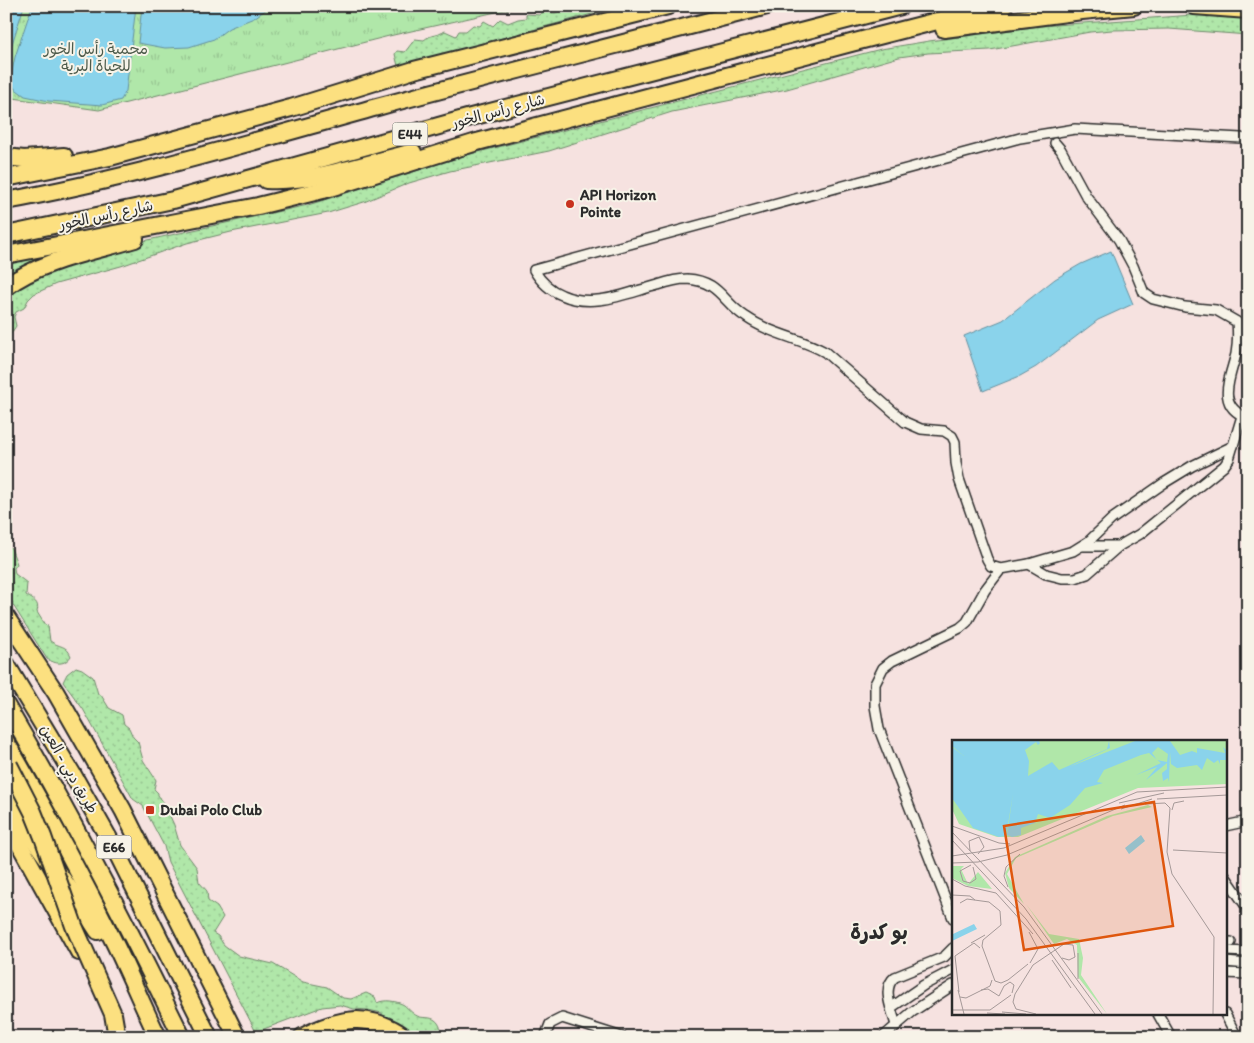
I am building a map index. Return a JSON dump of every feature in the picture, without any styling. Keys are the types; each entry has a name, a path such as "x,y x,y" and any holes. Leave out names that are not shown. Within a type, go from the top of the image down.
{"highway":[{"path":"6,178 110,157 291,108 414,70 668,6"},
{"name":"E44","path":"6,201 145,170 767,6"},
{"name":"شارع رأس الخور","path":"6,234 172,200 471,117 902,6"},
{"path":"6,256 258,206 322,190 477,142 851,43 1004,6"},
{"path":"851,43 1073,12 1134,6"},
{"path":"1194,6 1248,10"},
{"path":"6,157 42,158 92,153 254,112 291,108"},
{"path":"251,178 278,180 308,177 427,149 477,142"},
{"path":"6,287 43,267 147,236 182,220"},
{"path":"8,618 56,693 123,810 237,1037"},
{"name":"طريق دبي - العين","path":"6,664 116,851 209,1037"},
{"name":"طريق دبي - العين","path":"6,706 64,806 104,881 182,1037"},
{"path":"6,742 83,879 121,955 158,1037"},
{"path":"7,763 33,812 74,926 113,1014 117,1037"},
{"path":"6,793 34,841 92,920 126,981 141,1001"},
{"path":"6,820 92,976 103,992"},
{"path":"302,1037 328,1024 354,1020 379,1024 405,1037"}],"street":[{"path":"1233,446 1192,466 1164,483 1112,519 1081,546 1061,556 1001,569 991,566 987,560 959,479 955,442 952,436 944,431 921,429 905,422 825,352 811,345 770,331 750,320 729,304 717,289 701,281 678,280 602,300 583,301 566,297 550,289 543,284 534,270 1020,138 1075,129 1241,138 1248,140"},
{"path":"1029,564 1056,577 1075,578 1087,574 1119,546 1140,534 1219,472 1229,460 1245,417 1230,407 1226,391 1236,352 1237,322 1216,310 1185,307 1153,299 1144,293 1133,266 1119,240 1086,196 1064,155 1055,143"},
{"path":"1081,546 1119,546"},
{"path":"952,915 883,740 875,706 875,684 883,668 892,661 960,628 967,622 985,590 1001,569"},
{"path":"1226,826 1248,821"},
{"path":"1226,877 1248,909"},
{"path":"896,1025 888,992 888,985 891,980 944,956 952,949"},
{"path":"1226,951 1248,952"},
{"path":"1226,962 1248,964"},
{"path":"892,1007 924,985 952,971"},
{"path":"1226,973 1248,974"},
{"path":"883,1037 928,1000 952,986"},
{"path":"1159,1016 1171,1037"},
{"path":"1226,1016 1237,1037"},
{"path":"545,1037 550,1024 562,1018 622,1037"}],"green space":[{"name":"محمية رأس الخور للحياة البرية","path":"6,6 523,6 389,36 99,110 6,97"},
{"path":"571,6 622,6 398,66 395,54 397,51 405,52 415,39 424,40 445,31 456,36 459,31 466,31 473,25 480,26 484,21 493,26 500,19 508,23 526,18 526,14 540,15 543,10 555,13"},
{"path":"1207,14 1248,17 1248,35 1169,29 1112,30 1090,32 990,50 928,53 899,57 787,89 672,112 549,151 450,171 409,183 364,202 328,213 231,232 187,243 121,266 56,284 34,294 24,308 16,312 14,317 16,326 6,341 6,294 54,268 148,240 308,205 467,155 881,49 1041,26"},
{"path":"56,254 6,280 6,263"},
{"path":"6,544 11,548 17,564 14,568 15,574 27,583 26,595 37,604 37,612 45,625 48,626 50,641 65,648 71,656 63,663 47,659 6,594"},
{"path":"76,667 93,677 98,694 101,695 109,708 122,715 124,724 138,742 143,760 156,780 154,789 164,803 174,825 180,845 197,868 199,882 207,891 208,901 217,907 223,917 213,933 218,936 224,945 239,956 273,964 303,982 327,987 343,998 351,999 366,993 375,997 377,1003 387,1001 404,1005 420,1017 432,1018 437,1021 444,1037 420,1037 398,1022 382,1016 382,1013 340,1005 322,1007 256,1032 168,862 164,846 143,806 133,799 83,709 63,682 67,674"}],"water":[{"path":"6,6 24,6 6,63"},
{"path":"32,6 136,6 126,91 121,100 102,105 49,101 25,96 14,88 11,76 15,57"},
{"path":"142,6 271,6 254,18 229,28 214,39 189,47 165,48 138,43"},
{"path":"1111,251 1133,304 1098,320 1036,367 1020,376 983,391 964,336 1003,320 1055,279 1081,264"}],"place":[{"name":"API Horizon Pointe","path":"570,204"},
{"name":"Dubai Polo Club","path":"150,810"}],"district":[{"name":"بو كدرة","path":"879,932"}]}
